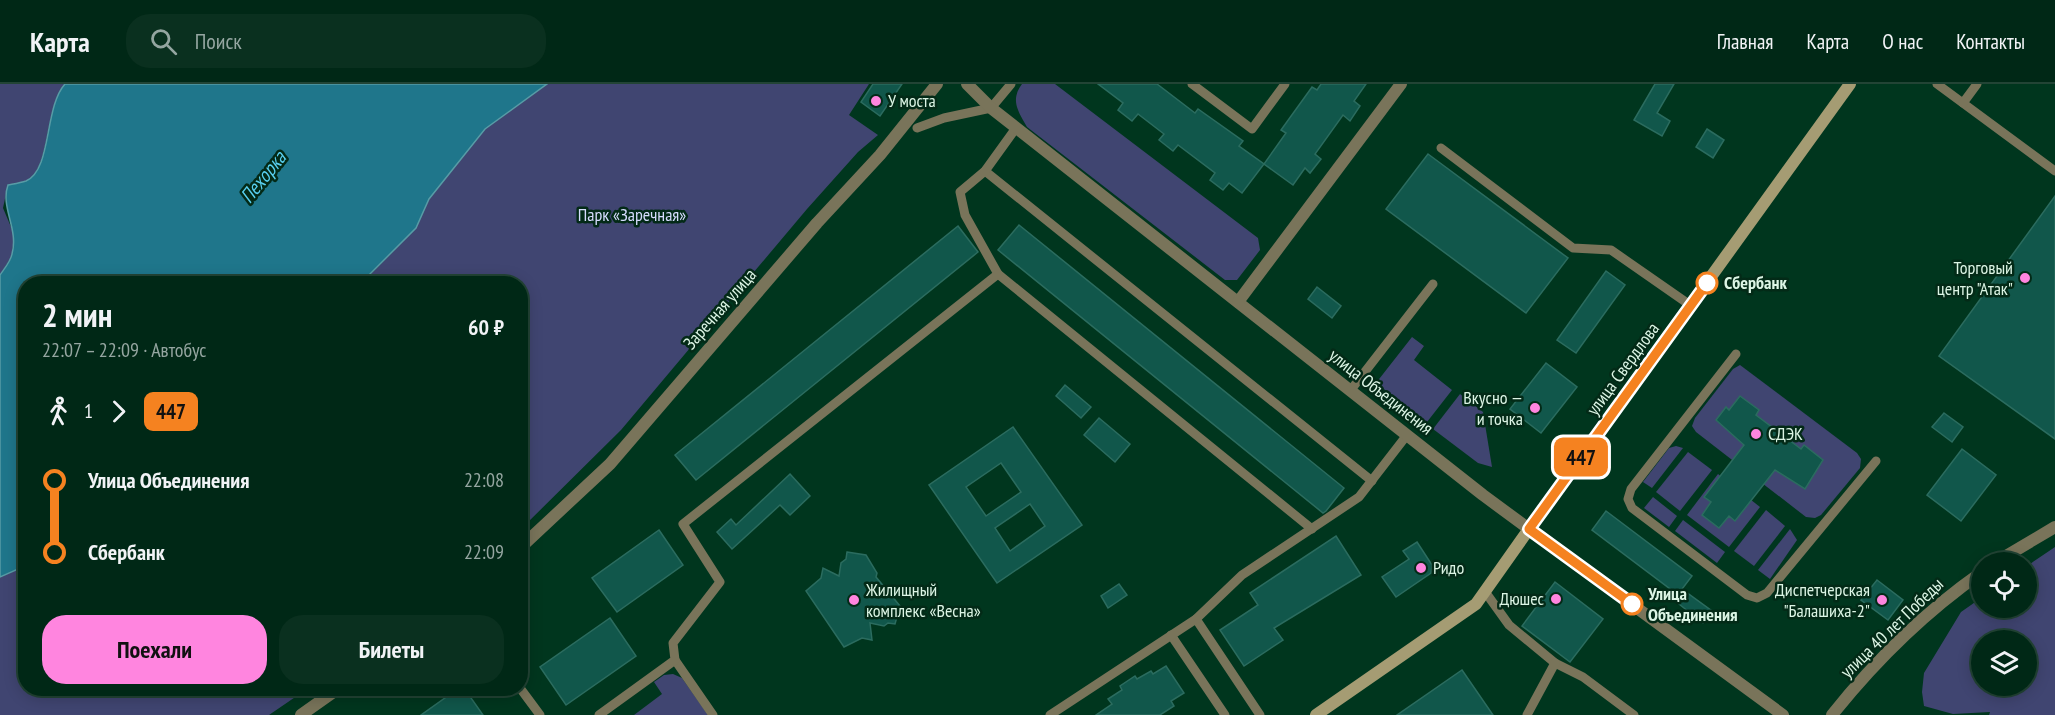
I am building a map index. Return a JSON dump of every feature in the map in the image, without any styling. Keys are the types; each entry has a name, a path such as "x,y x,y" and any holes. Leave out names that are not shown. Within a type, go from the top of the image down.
{"main road":[{"name":"улица Свердлова","path":"1316,715 1476,604 1486,593 1529,529 1850,84"}],"street":[{"name":"Заречная улица","path":"528,541 610,464 817,223 880,155 937,84"},
{"name":"улица Объединения","path":"967,84 991,108 1350,391 1529,529 1783,715"},
{"path":"1238,302 1401,84"},
{"path":"2013,552 2055,527"},
{"name":"улица 40 лет Победы","path":"1832,715 1863,675 1948,595 1971,579"},
{"path":"301,715 328,696"}],"lane":[{"path":"917,128 944,118 991,108 1011,84"},
{"path":"1192,84 1252,129 1285,84"},
{"path":"1936,84 2055,171"},
{"path":"1963,103 1977,84"},
{"path":"1016,128 985,171 960,192 965,215 998,274 1312,529"},
{"path":"1441,148 1573,248 1611,250 1690,305"},
{"path":"985,171 1372,481"},
{"path":"713,715 675,660 673,643 720,582 682,524 998,274"},
{"path":"1350,391 1432,284"},
{"path":"1736,354 1631,489 1628,499 1632,508 1747,595 1757,598 1767,593 1876,461"},
{"path":"1050,715 1196,619 1242,575 1359,497 1407,435"},
{"path":"1486,593 1509,625 1555,663 1583,677 1634,715"},
{"path":"1196,619 1260,715"},
{"path":"1171,635 1225,715"},
{"path":"599,715 675,660"},
{"path":"1527,715 1555,663"},
{"path":"526,696 540,715"}],"green space":[{"path":"0,84 65,84 58,94 44,152 34,175 26,181 8,185 3,208 14,234 12,256 0,275"},
{"name":"Парк «Заречная»","path":"547,84 869,84 849,115 878,135 858,152 807,209 621,430 528,522 528,276 369,276 416,228 429,199 485,128"},
{"path":"1022,84 1055,84 1258,238 1260,250 1237,280 1225,280 1027,127 1018,111 1016,100"},
{"path":"1412,337 1424,346 1414,360 1452,390 1427,422 1376,383"},
{"path":"1740,365 1857,453 1861,459 1860,468 1821,515 1815,518 1806,517 1696,432 1692,426 1695,418 1733,369"},
{"path":"1460,394 1483,412 1492,467 1478,463 1433,429"},
{"path":"1676,446 1683,448 1652,488 1643,482 1669,448"},
{"path":"1688,452 1712,470 1680,511 1656,492"},
{"path":"1718,474 1760,507 1729,547 1687,515"},
{"path":"1653,497 1677,516 1669,527 1644,508"},
{"path":"1766,510 1785,526 1754,566 1734,551"},
{"path":"1683,520 1725,552 1717,563 1675,531"},
{"path":"1790,529 1797,540 1770,579 1758,570"},
{"path":"2055,547 2055,715 1989,715 1990,712 1953,714 1924,706 1922,692 1924,673 1961,612 1971,605 1971,618 2037,618 2037,559"},
{"path":"18,569 18,696 297,696 269,715 0,715 0,577"},
{"path":"673,674 682,678 708,715 634,715 662,694 654,682 664,675"}],"water":[{"name":"Пехорка","path":"65,84 547,84 485,129 429,199 416,228 368,276 18,276 18,569 0,577 0,275 10,259 14,245 6,193 8,185 26,181 34,175 40,164 58,94"}],"building":[{"path":"873,84 902,84 880,116 861,102"},
{"path":"1098,84 1157,84 1195,113 1198,109 1243,141 1239,146 1264,164 1242,193 1229,183 1223,190 1210,180 1215,173 1178,145 1173,151 1159,140 1164,134 1138,114 1132,121 1118,110 1123,103"},
{"path":"1321,84 1366,84 1354,101 1360,106 1350,121 1343,115 1315,154 1321,159 1310,173 1305,168 1293,185 1264,164 1286,133 1281,130 1312,87 1317,90"},
{"path":"1655,84 1674,84 1657,113 1670,121 1662,136 1634,120"},
{"path":"1707,129 1724,140 1713,158 1696,147"},
{"path":"1428,154 1568,258 1526,313 1386,209"},
{"name":"Торговый центр \"Атак\"","path":"2055,196 2055,439 1939,356"},
{"path":"1019,225 1344,488 1326,511 1323,513 998,250"},
{"path":"958,226 978,252 696,480 675,455"},
{"path":"1606,271 1625,285 1576,353 1557,340"},
{"path":"1317,287 1341,306 1332,318 1308,299"},
{"path":"1546,363 1577,387 1541,433 1510,409"},
{"path":"1065,385 1091,407 1081,418 1056,396"},
{"path":"1740,396 1759,410 1756,415 1801,449 1804,445 1823,460 1805,489 1775,470 1735,521 1729,516 1719,528 1702,515 1711,502 1704,497 1744,445 1716,420 1726,407 1729,410"},
{"path":"1944,413 1963,427 1952,442 1932,427"},
{"path":"1099,418 1130,444 1115,462 1084,435"},
{"path":"1013,427 1082,525 997,583 929,485","holes":["1001,463 1021,492 986,516 966,487","1030,504 1045,526 1010,551 995,528"]},
{"path":"1962,449 1996,475 1961,521 1927,495"},
{"path":"790,474 810,496 790,515 780,505 732,549 717,532 731,519 736,525"},
{"path":"1606,511 1692,576 1682,589 1712,611 1703,623 1670,597 1674,592 1592,530"},
{"path":"659,530 683,565 617,612 592,578"},
{"path":"1336,536 1361,575 1274,628 1283,640 1244,666 1220,630 1258,605 1250,593"},
{"path":"1417,542 1432,565 1431,573 1396,597 1382,577 1409,559 1403,551"},
{"name":"Жилищный комплекс «Весна»","path":"847,552 866,555 877,573 876,577 900,606 895,624 888,623 884,626 870,623 872,640 862,638 844,647 806,591 821,578 823,568 839,576 841,563 846,559"},
{"name":"Диспетчерская \"Балашиха-2\"","path":"1877,580 1903,600 1888,620 1861,600"},
{"path":"1555,582 1603,619 1570,662 1522,626"},
{"path":"1119,584 1127,595 1108,608 1101,596"},
{"path":"610,618 636,656 566,705 540,667"},
{"path":"1166,666 1184,693 1171,701 1174,706 1160,715 1096,715 1112,704 1108,699 1122,690 1120,686 1135,676 1137,679 1151,671 1153,674"},
{"path":"1462,670 1493,715 1397,715"},
{"path":"448,696 470,696 483,715 421,715"}],"bus line":[{"name":"447","path":"1632,604 1529,529 1707,283"}],"place":[{"name":"У моста","path":"876,101"},
{"name":"Торговый центр \"Атак\"","path":"2025,278"},
{"name":"Сбербанк","path":"1707,283"},
{"name":"Вкусно — и точка","path":"1535,408"},
{"name":"СДЭК","path":"1756,434"},
{"name":"Ридо","path":"1421,568"},
{"name":"Дюшес","path":"1556,599"},
{"name":"Жилищный комплекс «Весна»","path":"854,600"},
{"name":"Диспетчерская \"Балашиха-2\"","path":"1882,600"},
{"name":"Улица Объединения","path":"1632,604"}]}
